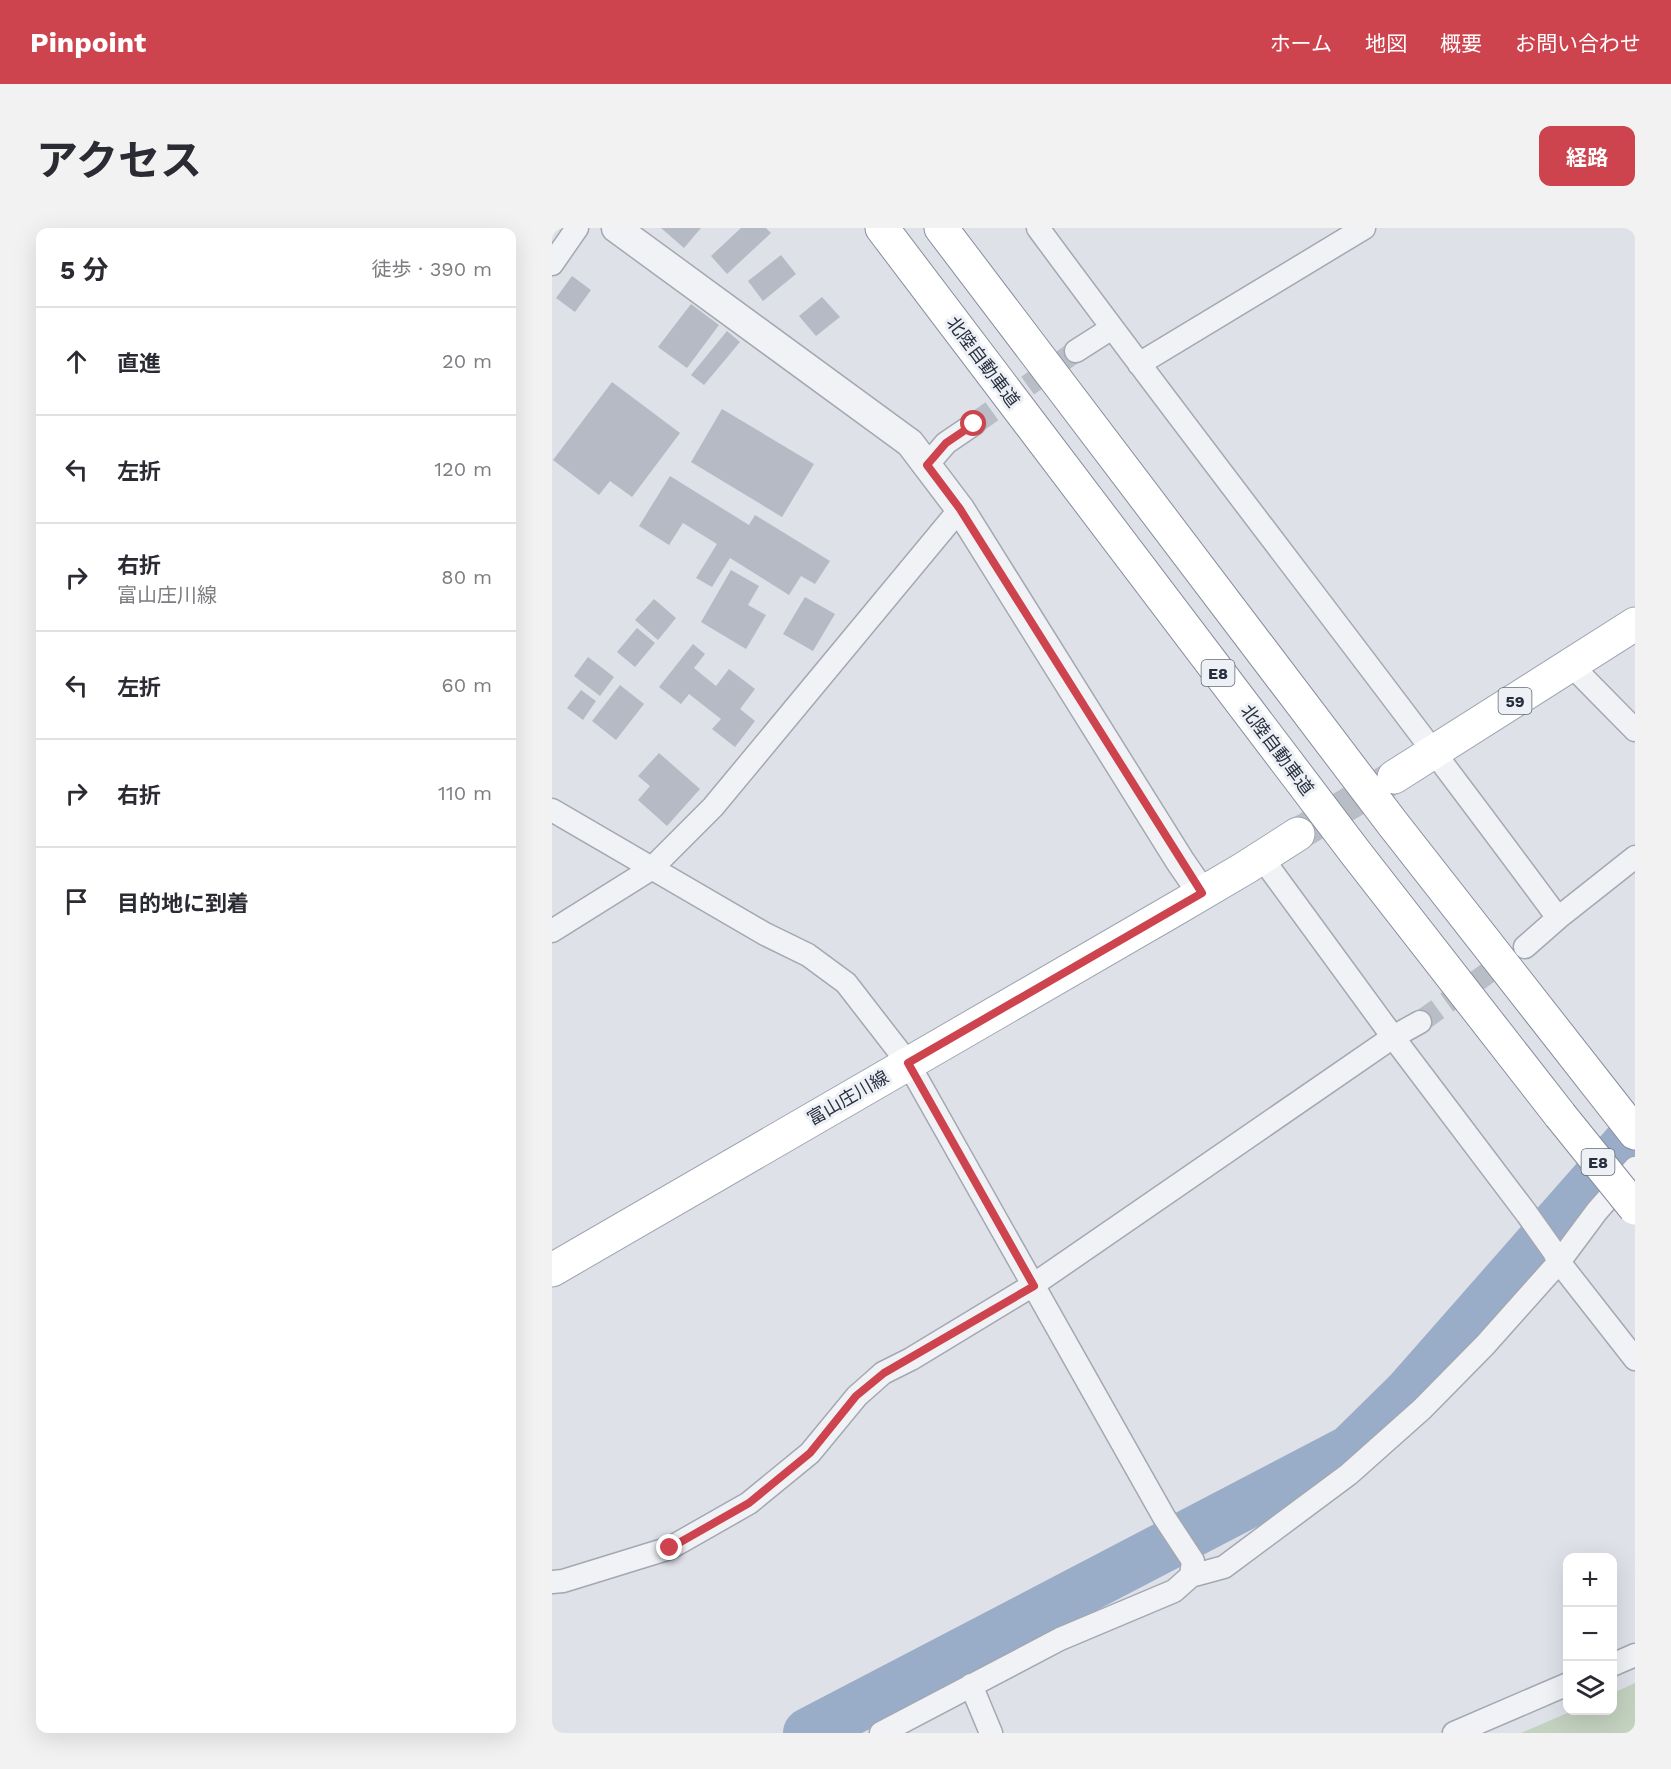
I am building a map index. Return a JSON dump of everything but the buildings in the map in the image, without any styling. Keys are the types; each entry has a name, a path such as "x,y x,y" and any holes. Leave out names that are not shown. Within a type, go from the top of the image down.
{"main road":[{"name":"北陸自動車道","path":"882,228 1354,852 1635,1209"},
{"name":"E8","path":"941,228 1393,824 1635,1133"},
{"name":"59","path":"1394,777 1635,624"},
{"name":"富山庄川線","path":"552,1270 1262,858 1298,834"}],"street":[{"path":"552,264 577,228"},
{"path":"616,228 910,443 960,509 1202,893"},
{"path":"1038,228 1138,364 1558,918"},
{"path":"1138,364 1364,228"},
{"path":"1076,351 1112,328"},
{"path":"927,465 946,443 974,424"},
{"path":"552,931 651,869 713,807 960,509"},
{"path":"1571,664 1635,730"},
{"path":"552,810 765,934 808,955 846,983 908,1063 1192,1569"},
{"path":"1525,947 1635,857"},
{"path":"1262,858 1393,1038 1635,1359"},
{"path":"552,1581 563,1581 670,1548 749,1503 810,1453 856,1396 884,1373 1034,1286 1393,1038 1420,1022"},
{"path":"881,1733 1060,1639 1174,1591 1192,1569 1224,1567 1349,1474 1422,1409 1485,1345 1557,1257 1635,1168"},
{"path":"1617,1663 1635,1655"},
{"path":"971,1685 992,1733"},
{"path":"1454,1733 1563,1686"}],"green space":[{"path":"1635,1683 1635,1733 1521,1733 1563,1715 1617,1715 1617,1691"}],"waterway":[{"path":"808,1733 1350,1450 1409,1392 1635,1135"}],"tunnel":[{"path":"974,424 1076,351"},
{"path":"1298,834 1392,778"},
{"path":"1420,1022 1514,954"}],"route":[{"path":"670,1548 749,1503 810,1453 856,1396 884,1373 1034,1286 908,1063 1202,893 960,509 927,465 946,443 974,424"}]}
